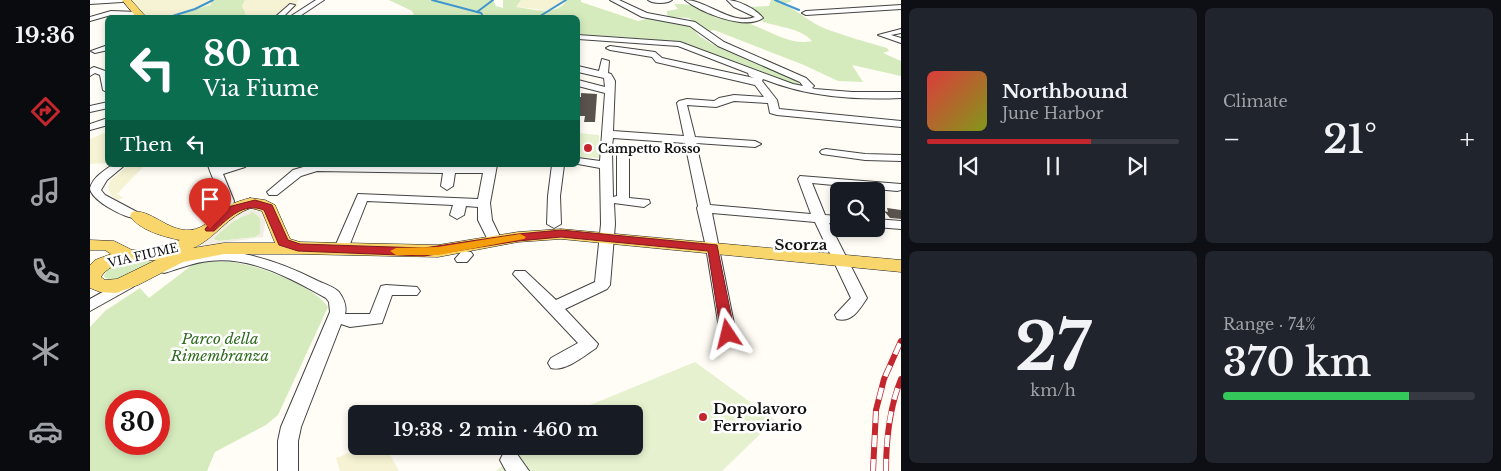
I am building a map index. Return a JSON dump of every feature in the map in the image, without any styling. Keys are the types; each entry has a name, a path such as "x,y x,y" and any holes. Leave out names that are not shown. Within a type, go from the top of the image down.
{"main road":[{"path":"126,0 139,15"},
{"path":"255,203 268,208 283,242 298,248"},
{"name":"VIA FIUME","path":"255,203 238,207 225,215 192,242 154,254 129,256 94,274 95,283 106,288 138,278 182,256 204,250 298,248 438,251 494,241 554,234 606,237 901,266"},
{"path":"135,215 164,230 184,237 197,235 210,229"},
{"path":"154,254 165,249 168,243 170,237 164,230"},
{"name":"VIA FIUME","path":"244,248 267,241 277,230"},
{"path":"90,246 108,245 129,256"},
{"path":"90,246 103,253 94,274"}],"street":[{"path":"90,2 122,0"},
{"path":"297,15 322,0"},
{"path":"613,0 636,12 654,18 696,26 721,44 804,80 809,86 805,88"},
{"path":"650,0 669,0"},
{"path":"688,0 735,20 749,22 759,18 756,14 733,4 730,0"},
{"path":"280,15 292,5"},
{"path":"806,13 901,7"},
{"path":"90,19 111,12 133,15"},
{"path":"901,31 882,35 901,39"},
{"path":"580,37 670,42 791,86 814,91 870,96 901,95"},
{"path":"580,44 634,50 636,53 655,55 659,60 759,83"},
{"path":"95,51 105,48"},
{"path":"553,308 602,285 608,200 606,165 608,83 605,61"},
{"path":"730,63 733,68 760,77 757,81 772,100 776,112 901,124"},
{"path":"580,66 608,83"},
{"path":"90,74 94,70 104,73 105,77"},
{"path":"580,83 608,83"},
{"path":"580,90 608,83"},
{"path":"728,334 713,248 703,208 683,103 716,104 722,100 732,98 772,100"},
{"path":"90,109 105,106"},
{"path":"90,127 105,122"},
{"path":"725,129 729,142"},
{"path":"607,134 755,144"},
{"path":"607,148 623,150 623,201"},
{"path":"826,152 865,158 901,158"},
{"path":"580,161 606,165"},
{"path":"116,167 102,178 95,190 101,198 135,215"},
{"path":"225,215 229,207 228,195 215,169 228,167"},
{"path":"273,192 297,173 316,167"},
{"path":"406,167 450,169 490,167 484,204 485,220 494,241"},
{"path":"554,224 554,196 558,167"},
{"path":"447,186 450,169"},
{"path":"843,315 849,312 859,298 820,219 804,179 897,187"},
{"path":"228,195 255,203"},
{"path":"341,250 362,198 458,209 484,204"},
{"path":"608,200 644,203"},
{"path":"703,208 830,220"},
{"path":"885,224 901,225"},
{"path":"90,306 138,278 210,256 245,258 284,270 331,294 338,305 336,317 291,427 288,442 288,471"},
{"path":"520,274 590,344 557,363"},
{"path":"336,317 350,322 376,319 386,290 412,291"}],"shaded area":[{"path":"130,0 212,0 213,4 172,15 145,15"},
{"path":"245,0 299,0 297,3 299,6 283,15 246,15 242,6"},
{"path":"521,0 567,0 561,6 552,10 544,10 516,7"},
{"path":"105,133 105,163 90,164 90,139"},
{"path":"127,167 143,167 117,194 123,198 117,200 110,194 108,186 110,181"},
{"path":"261,210 266,217 263,237 202,246 202,243 244,211","holes":["252,211 260,218 260,234 255,237 219,241 213,239 237,218 251,214 250,212"]},
{"path":"348,453 348,455 390,455 399,471 340,471 336,458"}],"green space":[{"path":"212,0 245,0 242,6 246,15 173,15 211,5"},
{"path":"389,0 493,0 496,6 503,8 503,0 521,0 516,7 544,11 557,9 567,0 581,0 581,2 638,21 650,18 683,23 693,28 699,36 714,45 791,77 800,84 796,86 675,41 580,34 580,15 414,15 412,11"},
{"path":"771,0 790,0 792,1 784,4 821,27 887,48 889,51 883,53 901,61 901,76 852,65 863,82 838,81 804,65 714,30 706,32 689,18 670,17 667,15 667,11 678,9 674,4 689,5 750,24 789,40 797,42 812,41 794,30 759,20 762,17 747,7 769,6"},
{"name":"Campetto Rosso","path":"580,133 599,135 599,158 580,157"},
{"path":"252,211 260,218 260,234 255,237 219,241 213,239 226,226"},
{"path":"151,260 150,264 127,276 115,279 104,277 106,271 116,264"},
{"name":"Parco della Rimembranza","path":"204,261 224,261 253,266 290,280 313,293 328,307 278,415 266,425 215,452 207,471 90,471 90,327 105,311 140,288 149,298 192,265"},
{"name":"Dopolavoro Ferroviario","path":"695,362 775,420 722,471 496,471 516,455 643,455 643,405 590,405"}],"building":[{"path":"581,93 597,94 595,122 584,122 585,116 580,116"},
{"path":"887,208 901,210 901,219 890,218 885,211 888,212"}],"waterway":[{"path":"176,15 195,9 213,0"},
{"path":"432,0 477,12"},
{"path":"477,12 493,0"},
{"path":"542,15 566,0"},
{"path":"775,0 799,10"},
{"path":"477,12 482,15"}],"railway":[{"path":"873,471 876,410 884,379 901,341"},
{"path":"886,471 889,424 901,379"}],"slow traffic":[{"path":"396,251 438,251 520,237"}],"place":[{"name":"Campetto Rosso","path":"588,148"},
{"name":"Dopolavoro Ferroviario","path":"703,417"}],"district":[{"name":"Scorza","path":"801,244"}],"route":[{"path":"210,229 232,210 260,203 271,211 282,241 286,245 298,248 424,252 518,237 561,234 713,248 728,334"}]}
